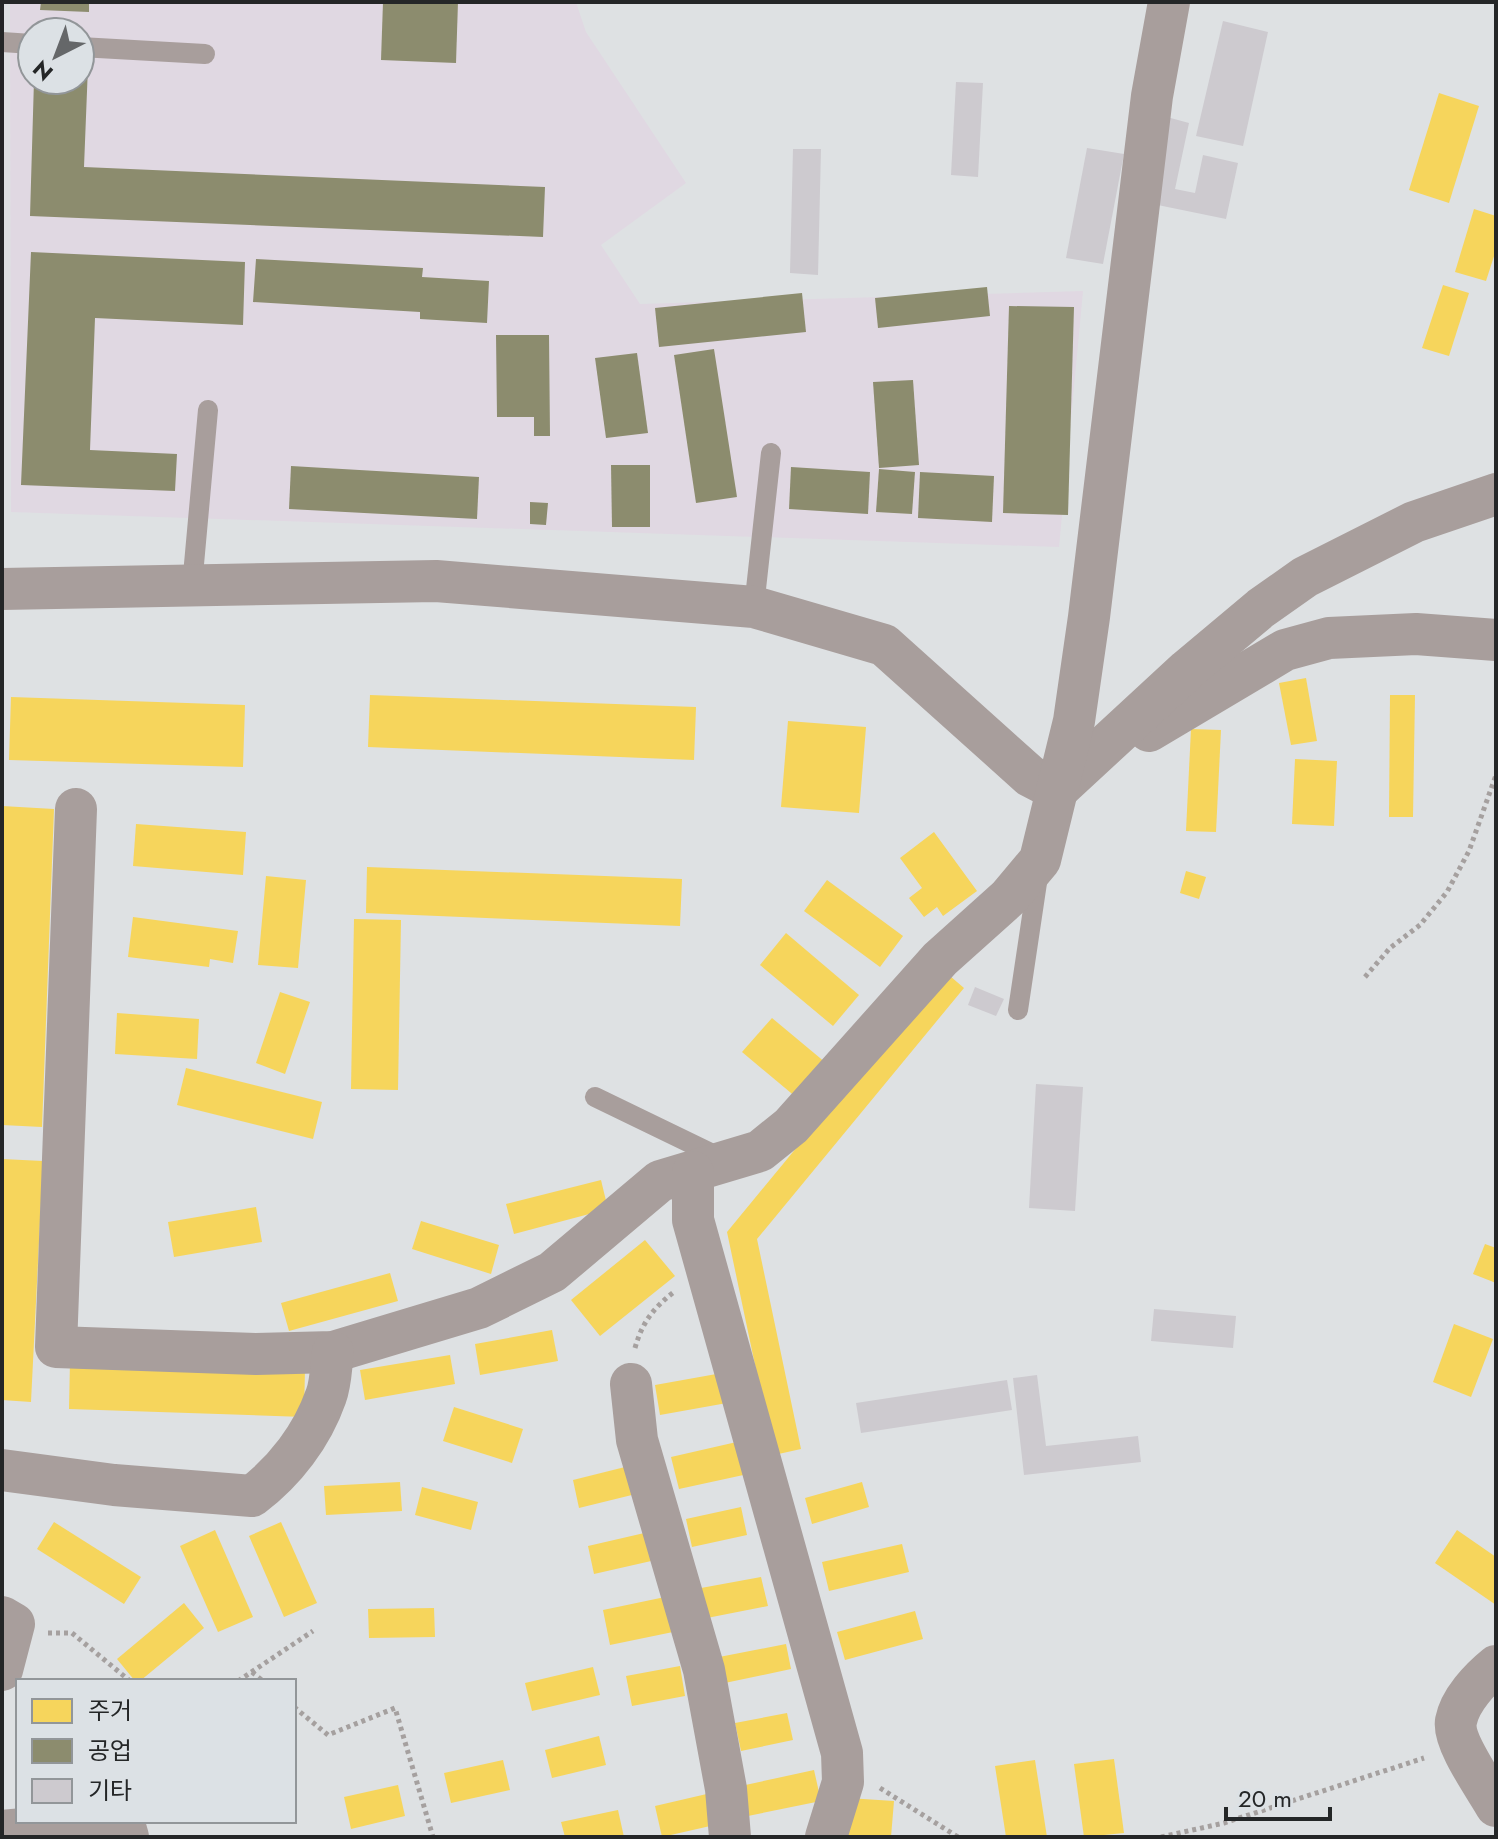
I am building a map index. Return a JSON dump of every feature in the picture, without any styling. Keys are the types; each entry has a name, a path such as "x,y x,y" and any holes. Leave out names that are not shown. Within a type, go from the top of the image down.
{"street":[{"path":"76,809 56,1347 256,1354 333,1352 479,1308 552,1272 660,1181 760,1151 791,1126 940,959 1009,897 1040,860 1074,721 1152,96 1169,2"},
{"path":"1057,790 1187,670 1261,608 1305,577 1414,522 1496,494"},
{"path":"2,589 436,581 754,607 884,645 1030,776 1057,790"},
{"path":"1057,790 1207,695 1285,650 1329,638 1381,634 1457,635 1496,640"},
{"path":"710,1166 693,1220 842,1753 843,1782 826,1837"},
{"path":"2,1470 114,1485 252,1496 274,1479 310,1432 327,1393 333,1352"},
{"path":"631,1384 637,1440 704,1670 726,1789 730,1837"},
{"path":"2,1670 8,1620"},
{"path":"1496,1666 1483,1676 1464,1702 1455,1722 1458,1737 1496,1806"},
{"path":"2,1831 88,1823"},
{"path":"102,1823 126,1830 128,1837"}],"lane":[{"path":"96,48 205,54"},
{"path":"192,586 208,410"},
{"path":"754,607 771,453"},
{"path":"1018,1010 1040,860"},
{"path":"595,1097 710,1166"}],"path":[{"path":"1365,977 1390,948 1420,925 1447,892 1469,851 1496,775"},
{"path":"631,1384 633,1356 641,1325 660,1302 707,1267"},
{"path":"8,1620 44,1633 72,1633 128,1679"},
{"path":"241,1679 313,1631"},
{"path":"252,1672 261,1679"},
{"path":"296,1709 328,1735 395,1708 433,1837"},
{"path":"1161,1837 1224,1823 1428,1757 1455,1722"},
{"path":"842,1764 958,1837"}],"shaded area":[{"path":"10,2 576,2 586,32 686,183 601,245 640,304 1083,291 1059,547 11,512"}],"building: 주거":[{"path":"1439,93 1479,106 1449,203 1409,190"},
{"path":"1474,209 1496,216 1496,250 1486,281 1455,272"},
{"path":"1443,285 1469,293 1449,356 1422,348"},
{"path":"1306,678 1317,741 1291,745 1279,683"},
{"path":"370,695 696,707 694,760 368,747"},
{"path":"1390,695 1415,695 1413,817 1389,817"},
{"path":"11,697 245,705 243,767 9,760"},
{"path":"788,721 866,727 859,813 781,807"},
{"path":"1191,729 1221,730 1216,832 1186,831"},
{"path":"1295,759 1337,761 1334,826 1292,824"},
{"path":"2,806 54,809 42,1127 2,1125"},
{"path":"136,824 246,832 243,875 133,866"},
{"path":"934,832 977,891 943,916 937,907 924,917 909,898 922,888 900,858"},
{"path":"367,867 682,879 680,926 366,913"},
{"path":"1186,871 1206,877 1199,899 1180,893"},
{"path":"266,876 306,880 298,968 258,965"},
{"path":"827,880 903,936 880,967 804,911"},
{"path":"133,917 238,931 233,963 210,959 209,967 128,957"},
{"path":"354,919 401,920 398,1090 351,1089"},
{"path":"786,933 859,995 833,1026 760,965"},
{"path":"943,970 964,988 757,1239 801,1449 774,1455 727,1232"},
{"path":"280,992 310,1002 285,1074 256,1063"},
{"path":"117,1013 199,1019 197,1059 115,1054"},
{"path":"772,1018 826,1063 797,1098 742,1052"},
{"path":"186,1068 322,1102 313,1139 177,1105"},
{"path":"2,1159 43,1161 31,1402 2,1400"},
{"path":"601,1180 608,1209 514,1234 506,1204"},
{"path":"256,1207 262,1242 174,1257 168,1222"},
{"path":"421,1221 499,1245 491,1274 412,1249"},
{"path":"645,1240 675,1276 600,1336 571,1300"},
{"path":"1485,1244 1496,1248 1496,1283 1473,1274"},
{"path":"390,1273 398,1301 289,1331 281,1303"},
{"path":"1454,1324 1493,1339 1471,1397 1433,1382"},
{"path":"552,1330 558,1361 480,1375 475,1344"},
{"path":"450,1355 455,1384 365,1400 360,1370"},
{"path":"70,1361 305,1368 304,1417 69,1409"},
{"path":"722,1373 727,1403 660,1415 655,1385"},
{"path":"454,1407 523,1429 512,1463 443,1441"},
{"path":"741,1441 748,1474 679,1489 671,1457"},
{"path":"633,1465 640,1493 579,1508 573,1480"},
{"path":"400,1482 402,1511 326,1515 324,1486"},
{"path":"862,1482 869,1507 812,1524 805,1498"},
{"path":"422,1487 478,1502 471,1530 415,1515"},
{"path":"741,1507 747,1535 692,1547 686,1519"},
{"path":"54,1522 141,1577 124,1604 37,1549"},
{"path":"281,1522 317,1603 284,1617 249,1536"},
{"path":"215,1530 253,1617 218,1632 180,1546"},
{"path":"1457,1530 1496,1557 1496,1605 1435,1563"},
{"path":"653,1531 660,1559 594,1574 588,1546"},
{"path":"902,1544 909,1572 829,1591 822,1562"},
{"path":"761,1577 768,1606 707,1618 701,1588"},
{"path":"665,1597 673,1632 610,1645 603,1610"},
{"path":"184,1603 204,1628 142,1679 133,1679 117,1659"},
{"path":"434,1608 435,1637 369,1638 368,1609"},
{"path":"915,1611 923,1639 845,1660 837,1632"},
{"path":"786,1644 791,1669 720,1684 714,1658"},
{"path":"680,1666 685,1696 632,1706 626,1676"},
{"path":"593,1667 600,1695 532,1711 525,1683"},
{"path":"787,1713 793,1740 741,1751 735,1723"},
{"path":"599,1736 606,1765 552,1778 545,1750"},
{"path":"1114,1759 1124,1833 1084,1837 1074,1764"},
{"path":"503,1760 510,1790 451,1803 444,1773"},
{"path":"1035,1760 1047,1837 1006,1837 995,1766"},
{"path":"814,1770 821,1801 743,1817 736,1787"},
{"path":"398,1785 405,1816 351,1829 344,1797"},
{"path":"711,1793 719,1824 662,1837 655,1806"},
{"path":"848,1798 894,1801 891,1837 845,1837"},
{"path":"618,1810 624,1837 565,1837 561,1822"}],"building: 공업":[{"path":"41,2 89,2 89,12 40,10"},
{"path":"383,2 458,2 456,63 381,60"},
{"path":"34,96 87,96 84,167 545,187 543,237 30,216"},
{"path":"31,252 245,262 243,325 95,318 90,450 177,454 175,491 21,485"},
{"path":"256,259 423,268 422,277 489,281 487,323 420,319 420,312 253,302"},
{"path":"987,287 990,316 878,328 875,298"},
{"path":"802,293 806,332 659,347 655,308"},
{"path":"1009,306 1074,307 1068,515 1003,513"},
{"path":"496,335 549,335 550,436 534,436 534,417 497,417"},
{"path":"714,349 737,497 696,503 674,355"},
{"path":"637,353 648,433 606,438 595,358"},
{"path":"913,380 919,465 879,468 873,382"},
{"path":"611,465 650,465 650,527 612,527"},
{"path":"291,466 479,477 477,519 289,509"},
{"path":"791,467 870,472 868,514 789,509"},
{"path":"879,469 915,472 912,514 876,512"},
{"path":"920,472 994,476 992,522 918,518"},
{"path":"530,502 548,503 546,525 530,524"}],"building: 기타":[{"path":"1223,21 1268,32 1243,146 1196,136"},
{"path":"956,82 983,83 978,177 951,175"},
{"path":"1167,117 1189,123 1175,189 1195,193 1203,155 1238,163 1226,219 1148,203"},
{"path":"1087,148 1124,154 1103,264 1066,258"},
{"path":"793,149 821,149 818,275 790,273"},
{"path":"975,987 1004,999 996,1016 968,1005"},
{"path":"1036,1084 1083,1087 1075,1211 1029,1208"},
{"path":"1154,1309 1236,1316 1233,1348 1151,1341"},
{"path":"1037,1375 1046,1446 1138,1436 1141,1462 1024,1475 1013,1378"},
{"path":"1007,1380 1012,1410 861,1433 856,1403"}]}
